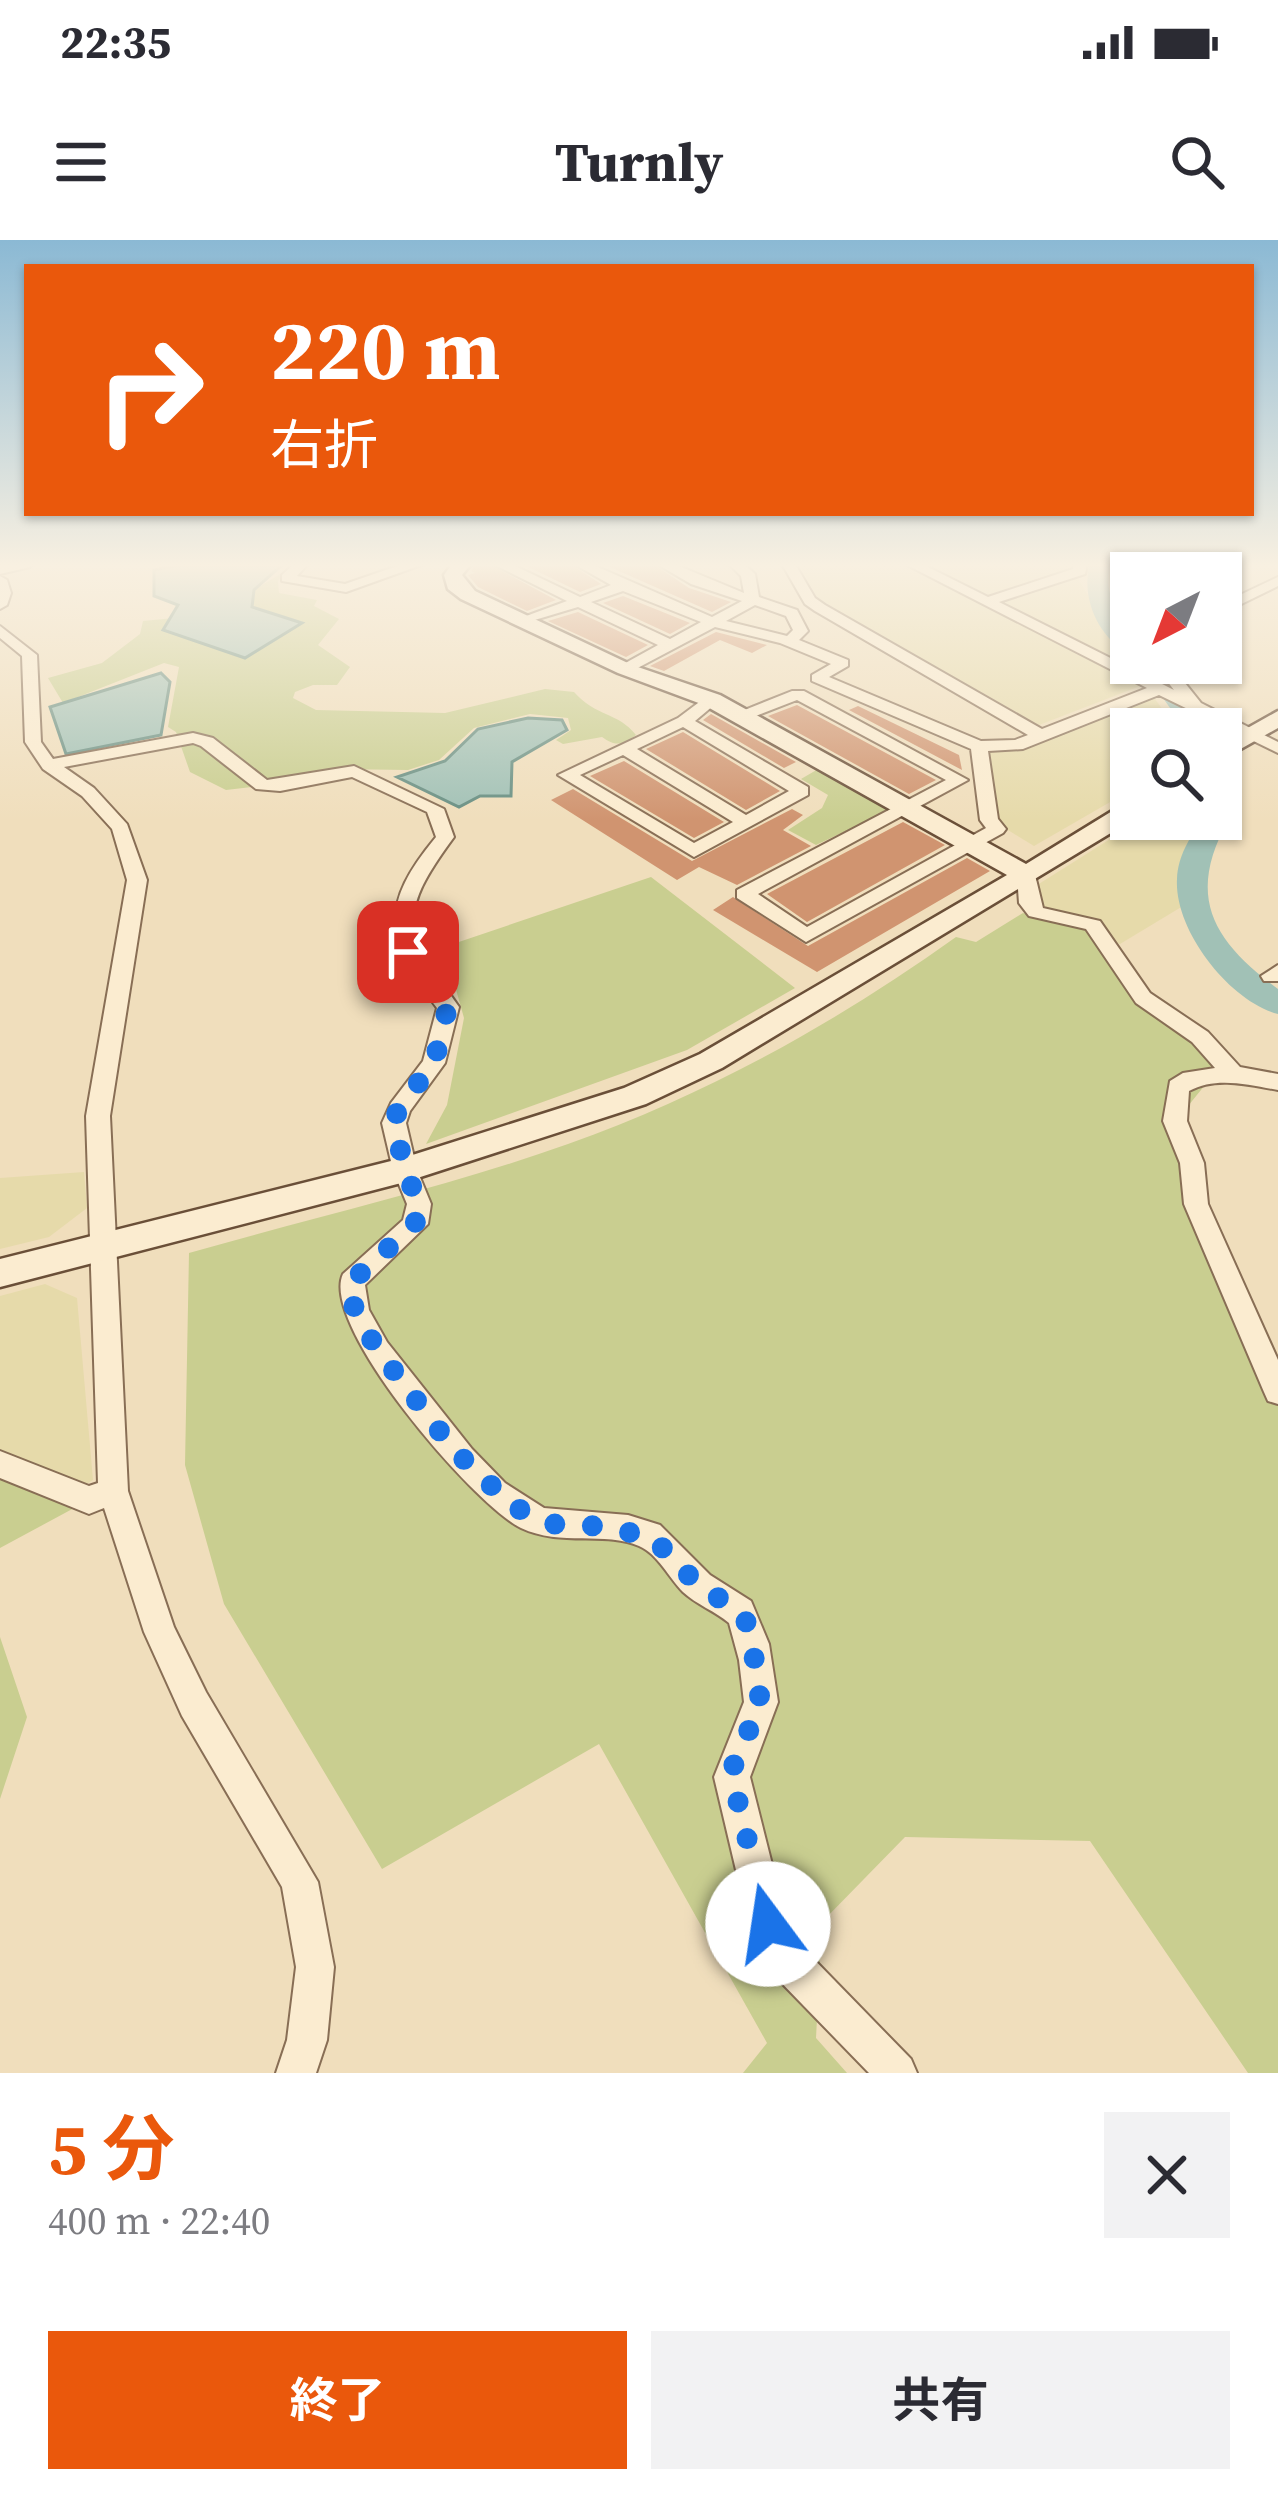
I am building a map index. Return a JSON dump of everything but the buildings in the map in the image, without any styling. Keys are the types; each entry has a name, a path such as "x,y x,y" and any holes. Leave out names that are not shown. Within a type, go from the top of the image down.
{"street":[{"path":"21,650 29,655 33,742 49,765 88,792 121,828 137,880 98,1116 113,1491 160,1632 186,1686 301,1882 315,1967 307,2040 296,2073"},
{"path":"583,650 712,700 1026,875"},
{"path":"625,669 661,650"},
{"path":"808,650 843,663 818,678 979,746 1017,745 1160,689"},
{"path":"892,650 1042,736"},
{"path":"1081,650 1278,748"},
{"path":"1175,684 1189,704"},
{"path":"743,716 798,694 959,780 745,894 806,936 997,829 989,820 979,746"},
{"path":"684,721 802,791 694,851 567,776 684,721 712,700"},
{"path":"1242,740 1278,718"},
{"path":"49,765 193,738 208,742 262,785 354,771 435,809 447,831 406,894 402,937 423,976 448,1006 448,1016 438,1034 434,1063 398,1109 394,1123 419,1204 415,1224 352,1281 350,1299 375,1346 454,1450 514,1507 557,1525 598,1526 652,1537 699,1586 740,1611 750,1629 761,1706 735,1758 732,1777 768,1924 784,1957 898,2073"},
{"path":"626,750 745,822"},
{"path":"0,1273 405,1170 635,1096 711,1061 1110,823"},
{"path":"1026,875 1029,903 1036,912 1094,925 1143,998 1200,1037 1233,1074"},
{"path":"1278,1082 1233,1074 1191,1079 1178,1087 1175,1121 1192,1163 1196,1204 1278,1391"},
{"path":"0,1464 89,1500 113,1491"}],"shaded area":[{"path":"906,650 1110,650 1110,684 1145,684 1039,725"},
{"path":"1152,695 1162,708 1118,708"},
{"path":"1110,711 1110,802 1034,846 996,818 992,766 984,749 1011,749"},
{"path":"1110,839 1190,840 1183,857 1183,906 1120,944 1113,942 1097,919 1063,919 1044,911 1034,887"},
{"path":"84,1172 87,1208 49,1237 0,1249 0,1178"},
{"path":"45,1284 77,1298 93,1480 85,1485 0,1451 0,1296"}],"green space":[{"path":"120,650 325,650 350,667 337,685 313,685 295,692 293,698 316,710 445,713 545,689 574,692 636,735 619,744 602,737 563,744 556,740 571,730 568,718 530,714 474,728 439,760 408,770 336,769 279,784 226,790 190,772 176,732 168,727 179,667 164,663 63,703 48,678 102,663"},
{"path":"825,765 890,805 890,810 816,845 788,830 822,808 828,795 801,779"},
{"path":"651,877 795,988 687,1050 426,1144 447,1105 464,1018 444,947"},
{"path":"1023,913 1050,922 1086,925 1137,1004 1176,1026 1218,1069 1175,1122 1226,1269 1278,1372 1278,2073 1248,2073 1090,1841 905,1837 822,1922 816,2038 847,2073 743,2073 767,2043 599,1744 382,1869 224,1604 185,1465 189,1253 474,1175 620,1124 770,1054 956,937 976,942"},
{"path":"0,1464 89,1500 0,1548"},
{"path":"0,1637 27,1717 0,1799"}],"water":[{"path":"220,650 259,650 245,658"},
{"path":"161,673 170,682 161,735 66,754 50,707"},
{"path":"528,718 562,720 567,730 512,762 511,796 480,796 459,807 397,777 445,761 478,729"}],"waterway":[{"path":"1164,684 1182,708"},
{"path":"1203,840 1193,862 1191,884 1202,925 1229,962 1278,1004"}],"route":[{"path":"408,952 448,1006 434,1063 398,1109 394,1123 419,1204 415,1224 352,1281 350,1299 375,1346 454,1450 514,1507 535,1520 557,1525 598,1526 652,1537 699,1586 740,1611 750,1629 761,1706 735,1758 732,1777 768,1924"}]}
